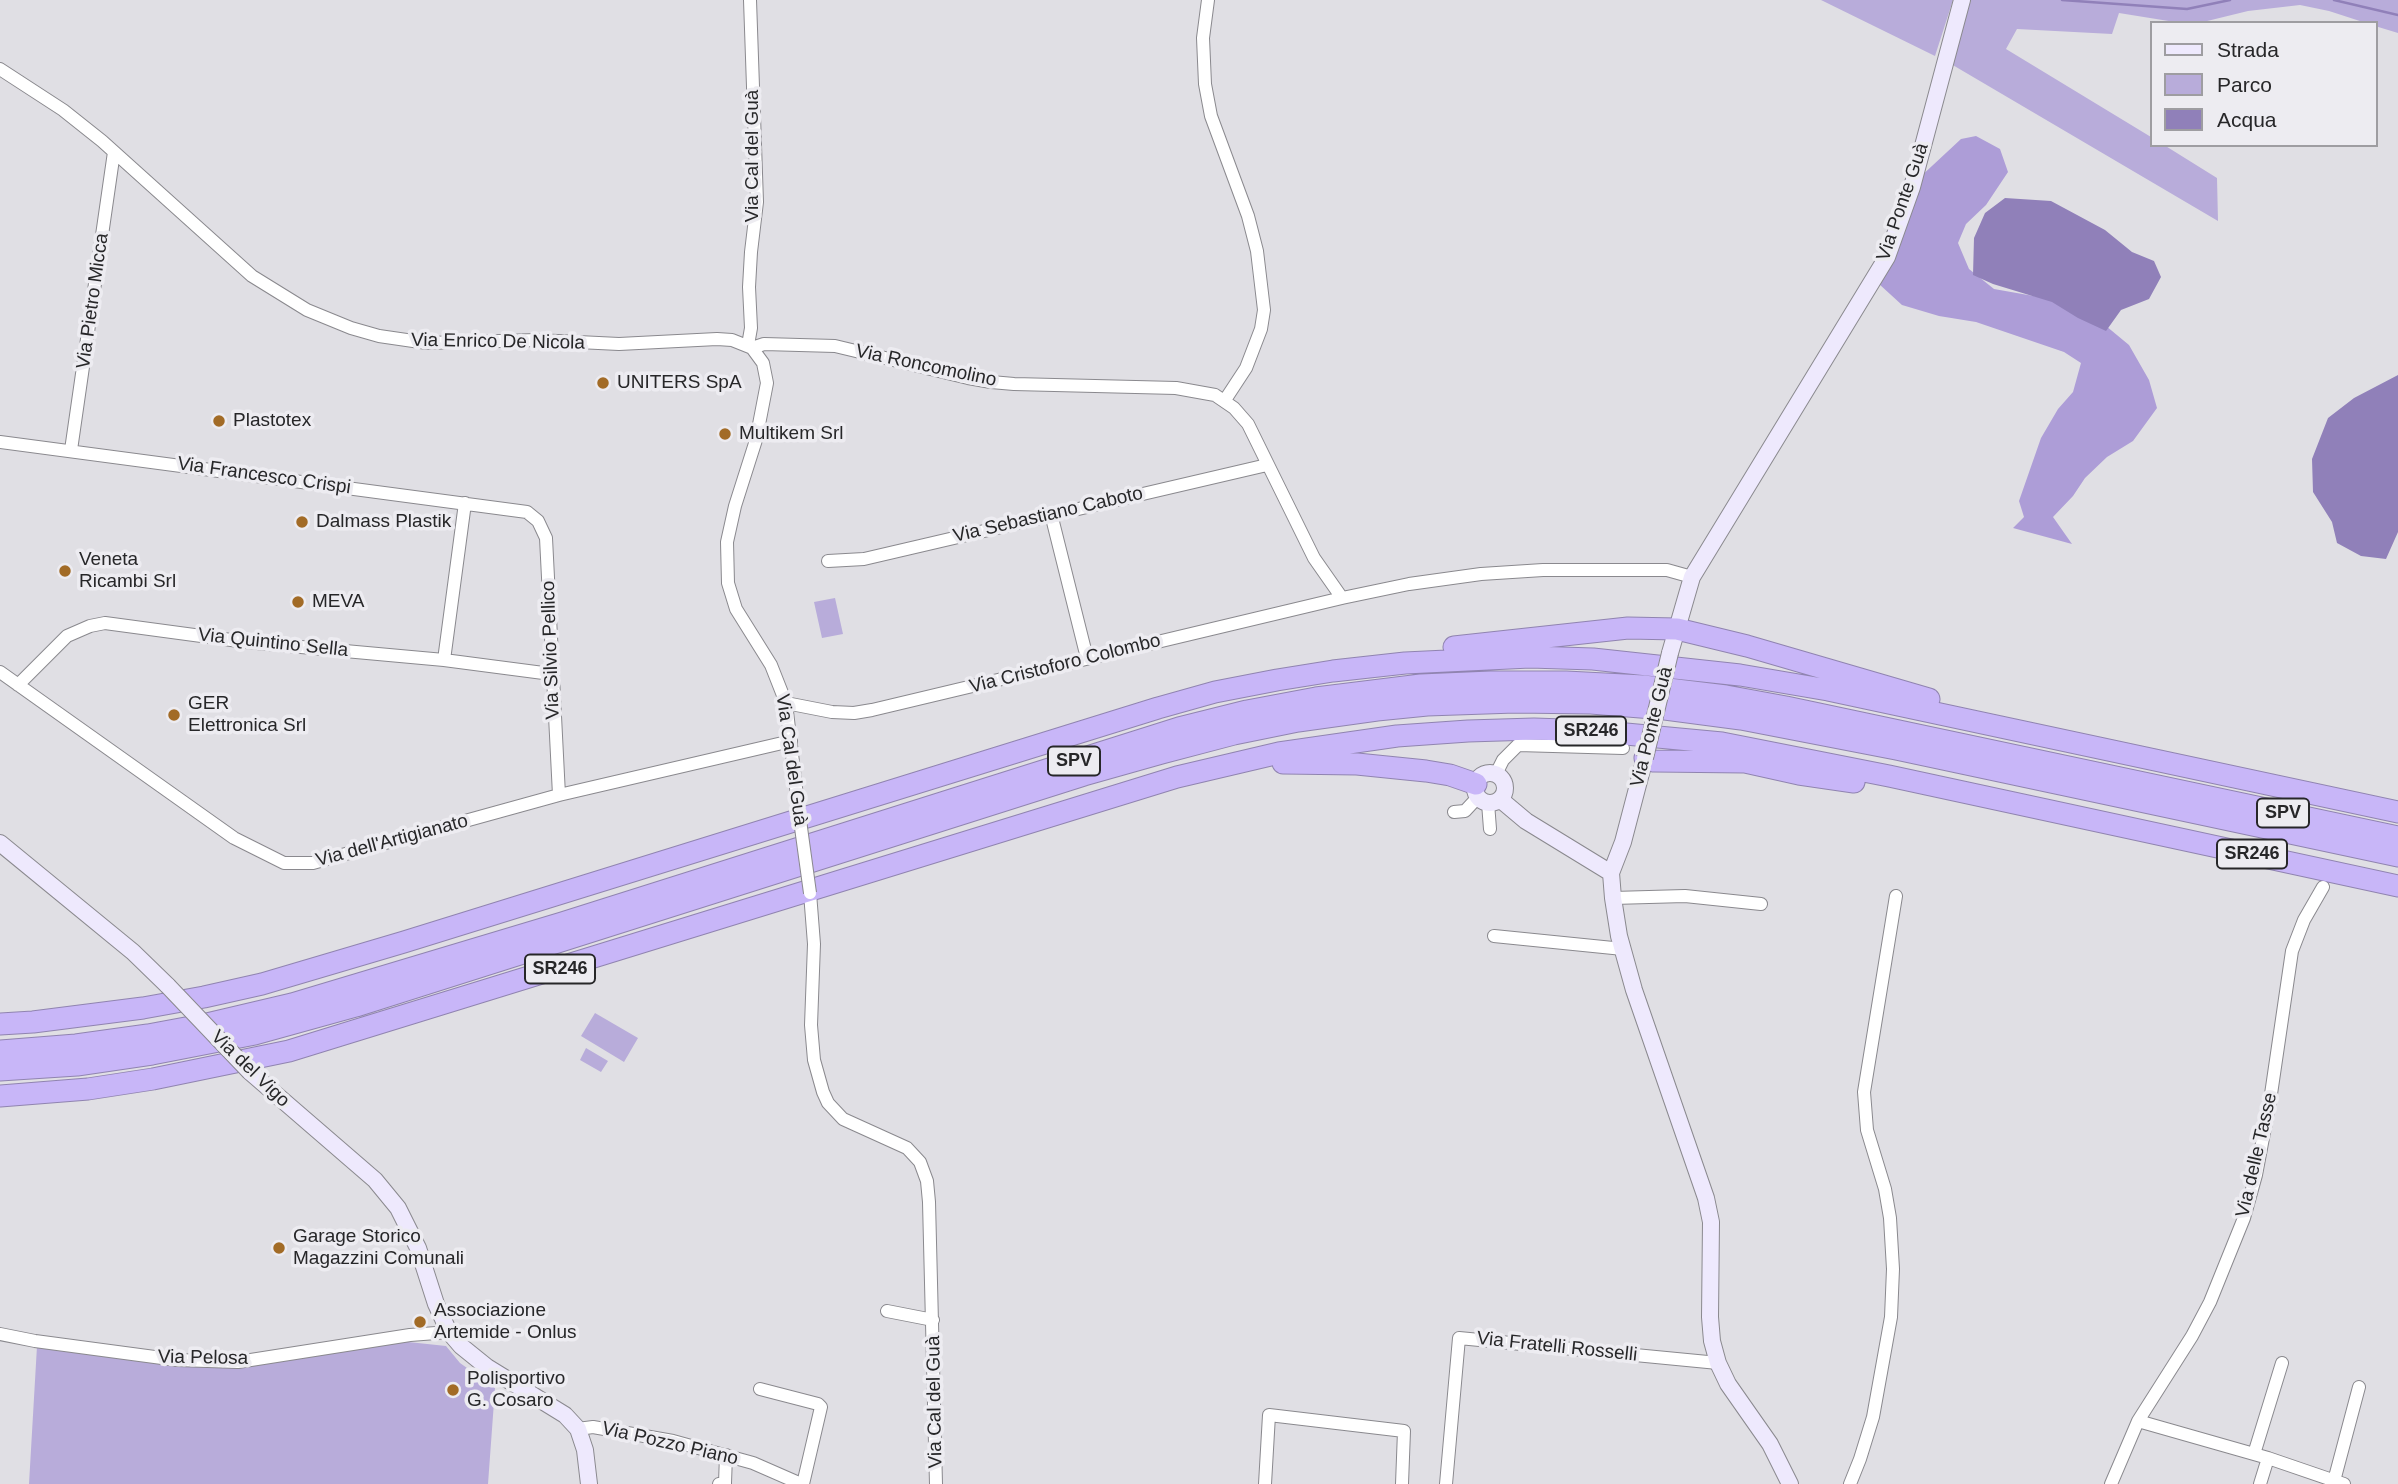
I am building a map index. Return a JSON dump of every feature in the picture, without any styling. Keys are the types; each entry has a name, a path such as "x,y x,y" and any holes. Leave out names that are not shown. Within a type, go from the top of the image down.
{"highway":[{"path":"0,1024 33,1023 143,1008 275,980 404,943 1082,730 1267,676 1320,665 1551,635 1628,628 1677,629 1747,646 2090,746"},
{"path":"1216,692 1333,671 1405,663 1530,657 1593,659 1740,675 1828,690 2398,812"},
{"name":"SPV","path":"0,1051 76,1045 148,1035 292,1004 482,948 1179,728 1280,704 1409,687 1491,682 1566,682 1695,692 1786,707 2398,837"},
{"name":"SPV","path":"0,1070 77,1065 255,1034 367,1002 1149,756 1298,721 1415,706 1481,702 1591,703 1741,719 1896,749 2398,856"},
{"name":"SR246","path":"0,1096 114,1085 216,1068 289,1051 1109,797 1228,764 1279,752 1341,743 1468,731 1594,731 1722,743 1889,776 2398,886"},
{"path":"1645,758 1654,761 1745,762 1799,774 1944,795 1999,808 2072,816"},
{"path":"1109,797 1270,764 1357,764 1426,771 1450,775 1486,796"}],"street":[{"name":"Via Cal del Guà","path":"750,0 757,202 749,287 750,346 763,363 767,383 756,440 727,542 728,583 736,609 771,665 786,703 810,893 814,944 811,1025 814,1060 819,1079 828,1103 843,1119 900,1143 914,1155 924,1171 929,1202 936,1484"},
{"path":"1208,0 1203,38 1205,84 1211,116 1248,216 1264,310 1261,329 1246,368 1225,400 1248,424 1314,558 1342,598"},
{"name":"Via Ponte Guà","path":"1790,1484 1770,1444 1728,1384 1718,1363 1711,1329 1711,1222 1706,1198 1634,990 1623,949 1611,873 1623,842 1670,653 1692,577 1887,257 1912,187 1961,2"},
{"name":"Via Enrico De Nicola","path":"0,69 21,80 63,110 252,276 307,310 370,334 402,340 453,344 537,340 619,344 717,339 732,340 750,346"},
{"name":"Via Pietro Micca","path":"71,450 114,152"},
{"name":"Via Roncomolino","path":"750,346 835,346 968,379 1014,384 1176,388 1202,391 1225,400"},
{"name":"Via Francesco Crispi","path":"0,442 527,512"},
{"name":"Via Sebastiano Caboto","path":"828,562 864,559 1267,465"},
{"path":"444,660 465,503"},
{"name":"Via Silvio Pellico","path":"527,512 538,520 546,538 559,795"},
{"path":"1051,514 1087,658"},
{"name":"Via Cristoforo Colombo","path":"786,703 832,712 872,710 1409,584 1542,570 1667,570 1692,577"},
{"name":"Via Quintino Sella","path":"18,685 67,636 105,623 246,642 444,660 551,674"},
{"name":"Via dell'Artigianato","path":"0,672 234,838 284,863 313,863 559,795 791,741"},
{"path":"1496,774 1503,760 1518,745 1623,748"},
{"path":"1454,812 1465,811 1486,796 1506,790 1504,780 1496,774 1481,775 1486,796 1490,829"},
{"path":"1486,796 1611,873"},
{"name":"Via del Vigo","path":"0,843 133,952 250,1072 375,1180 398,1208 418,1248 436,1304 449,1332"},
{"name":"Via delle Tasse","path":"2111,1484 2137,1421 2192,1336 2210,1302 2244,1218 2256,1175 2270,1101 2292,951 2304,920 2322,887"},
{"path":"1613,898 1685,896 1761,904"},
{"path":"1850,1484 1873,1417 1891,1317 1893,1269 1890,1218 1885,1189 1867,1130 1864,1092 1896,896"},
{"path":"1494,936 1623,949"},
{"name":"Via Cal del Guà","path":"887,1311 933,1320"},
{"path":"449,1332 461,1346 487,1367 565,1415 578,1429 585,1450 589,1484"},
{"name":"Via Pelosa","path":"0,1334 177,1360 238,1362 410,1335 449,1332"},
{"name":"Via Fratelli Rosselli","path":"1447,1484 1459,1338 1718,1363"},
{"path":"2254,1454 2282,1363"},
{"path":"2137,1421 2268,1458 2339,1482 2359,1387"},
{"path":"760,1390 821,1407 802,1484"},
{"path":"1265,1484 1269,1415 1404,1431 1402,1484"},
{"name":"Via Pozzo Piano","path":"578,1429 593,1427 673,1441 753,1463 802,1484"},
{"path":"719,1484 725,1483 726,1455"},
{"path":"2260,1484 2268,1458"}],"green space":[{"path":"1821,0 1953,0 1935,56"},
{"path":"1971,0 2398,0 2398,33 2377,27 2377,21 2360,21 2300,5 2248,11 2207,21 2169,21 2119,13 2112,34 2017,29 2006,49 2150,136 2150,147 2167,147 2217,178 2218,221 1951,64"},
{"path":"835,598 843,634 822,638 814,602"},
{"path":"595,1013 638,1038 624,1062 581,1036"},
{"path":"586,1048 608,1061 601,1072 580,1060"},
{"path":"399,1341 446,1346 460,1363 495,1388 488,1484 29,1484 37,1346 172,1363"}],"shaded area":[{"path":"1976,136 2000,149 2008,172 1986,205 1966,224 1958,243 1969,269 1994,289 2062,301 2100,321 2129,345 2149,380 2157,408 2133,441 2107,457 2085,478 2073,496 2053,517 2072,544 2013,528 2024,517 2019,501 2041,438 2058,409 2073,392 2081,363 2064,352 1976,322 1939,316 1902,305 1879,284 1918,179 1961,139"}],"water":[{"path":"2005,198 2051,201 2105,230 2132,252 2154,261 2161,277 2149,299 2121,310 2106,331 2052,302 1973,275 1974,238 1985,213"},
{"path":"2398,375 2398,532 2386,559 2361,556 2337,543 2332,522 2313,492 2312,459 2328,418 2354,398"}],"waterway":[{"path":"2062,0 2187,9 2230,0"},
{"path":"2334,0 2398,15"}],"place":[{"name":"UNITERS SpA","path":"603,383"},
{"name":"Plastotex","path":"219,421"},
{"name":"Multikem Srl","path":"725,434"},
{"name":"Dalmass Plastik","path":"302,522"},
{"name":"Veneta Ricambi Srl","path":"65,571"},
{"name":"MEVA","path":"298,602"},
{"name":"GER Elettronica Srl","path":"174,715"},
{"name":"Garage Storico Magazzini Comunali","path":"279,1248"},
{"name":"Associazione Artemide - Onlus","path":"420,1322"},
{"name":"Polisportivo G. Cosaro","path":"453,1390"}]}
